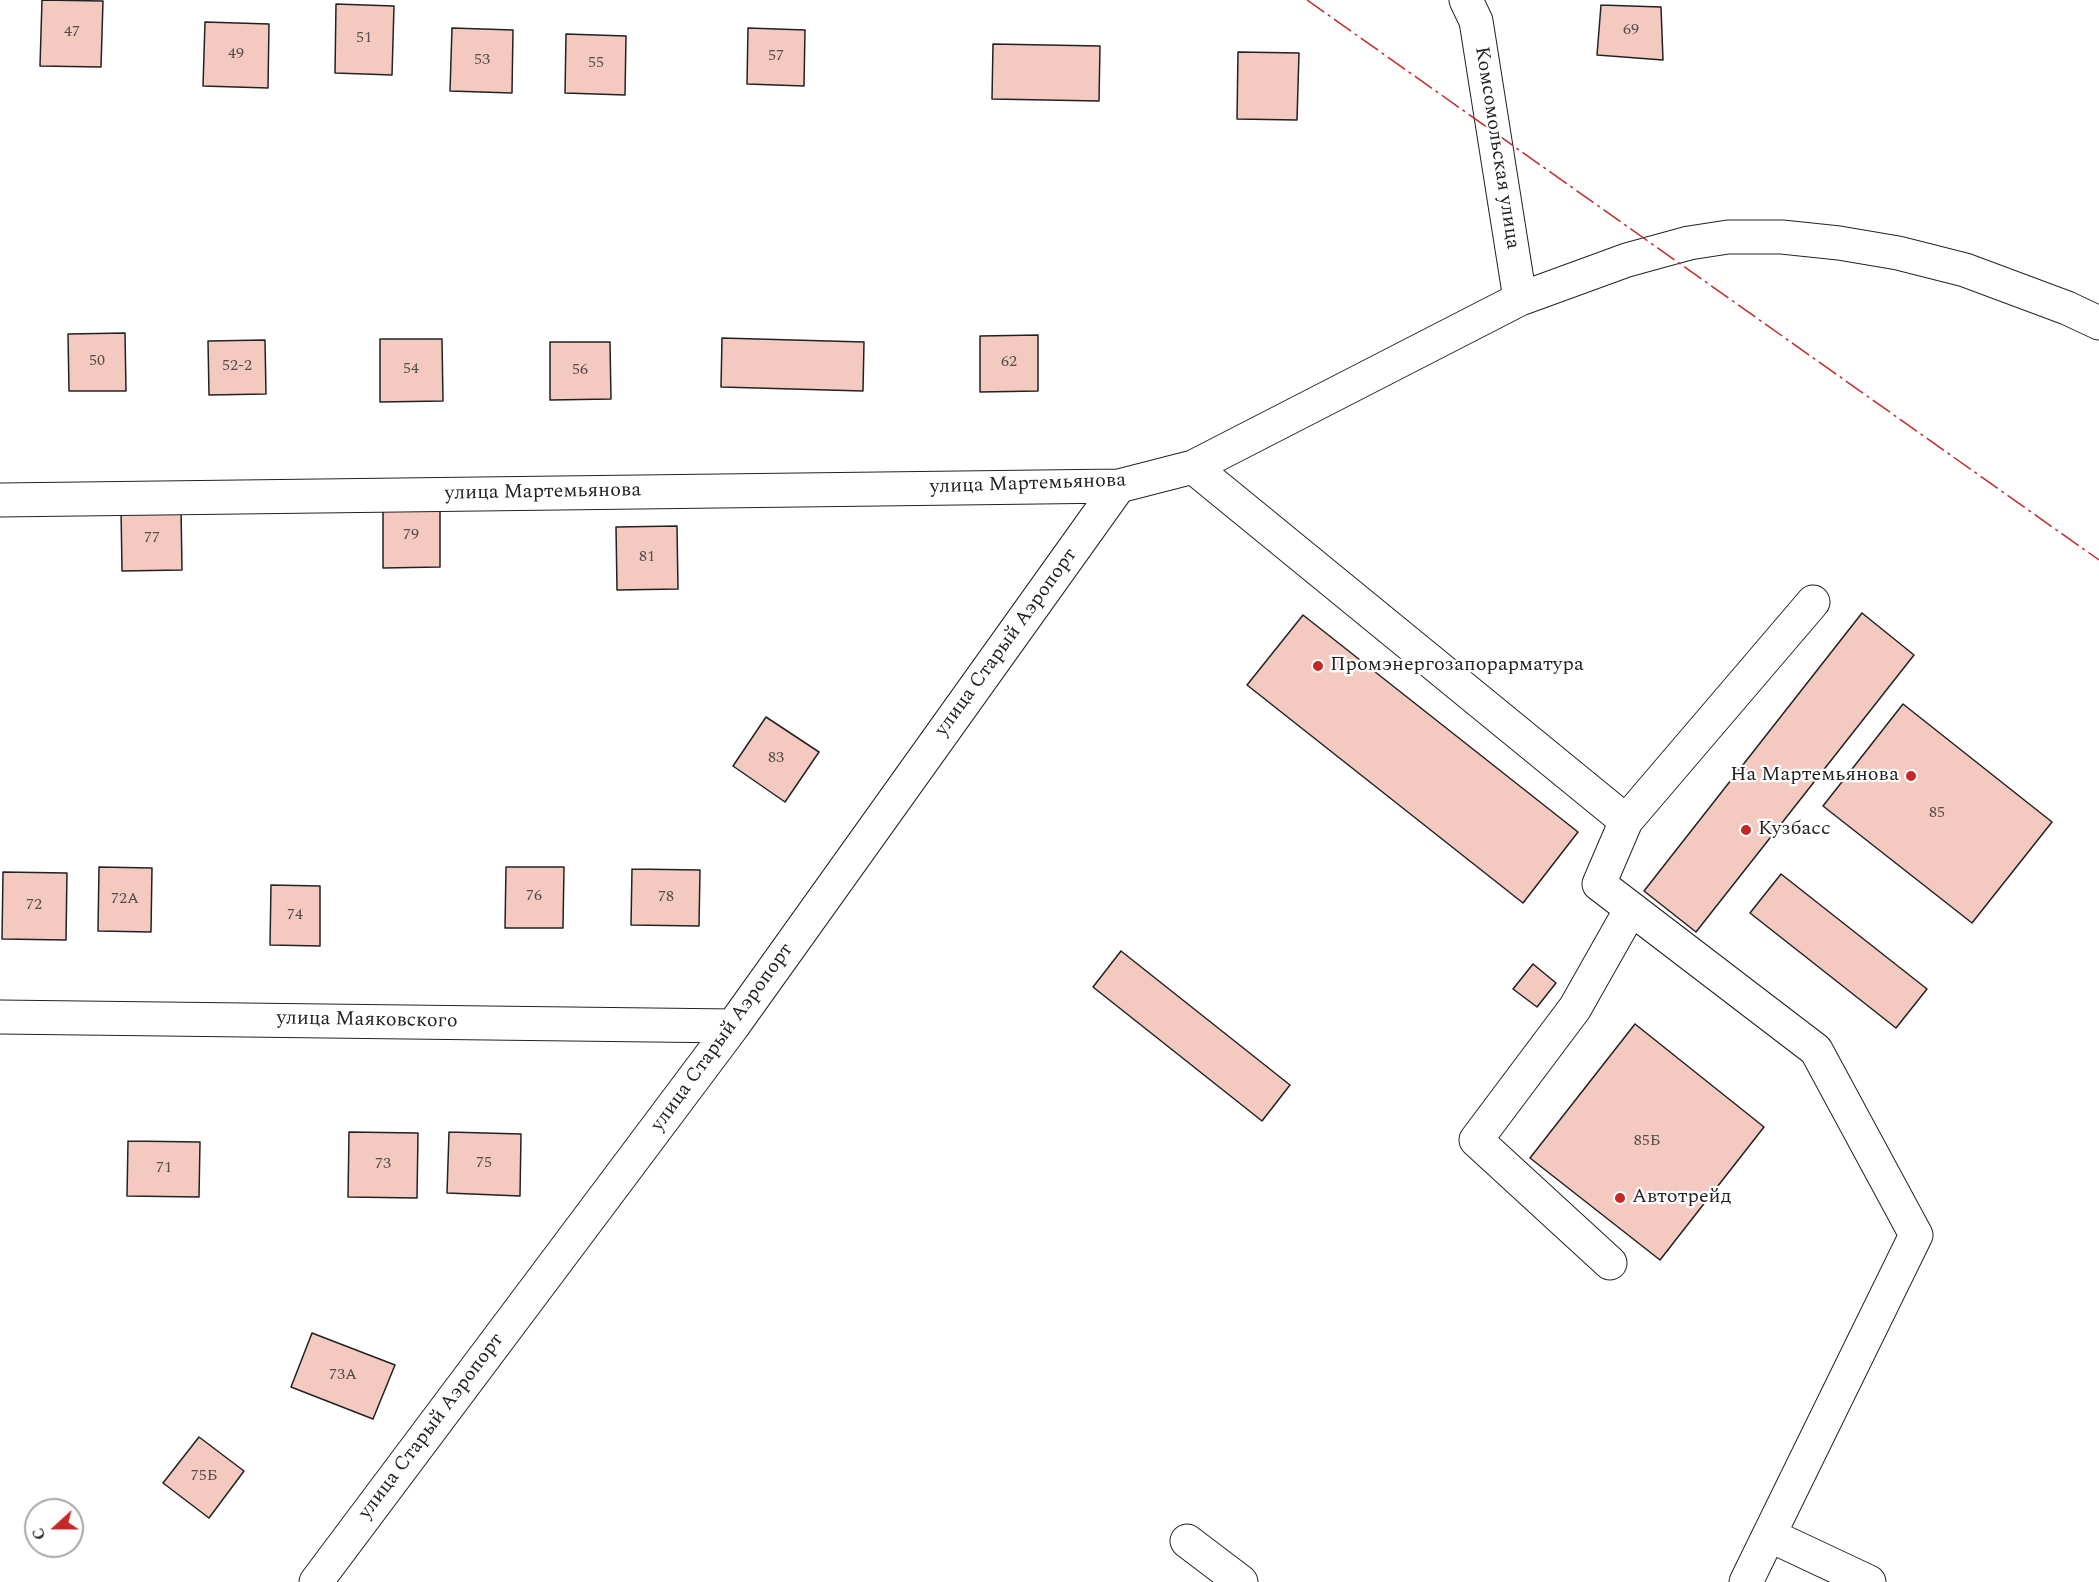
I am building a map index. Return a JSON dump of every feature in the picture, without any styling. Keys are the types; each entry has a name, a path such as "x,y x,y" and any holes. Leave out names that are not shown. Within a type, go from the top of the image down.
{"street":[{"name":"Комсомольская улица","path":"1466,0 1476,21 1520,299"},
{"name":"улица Мартемьянова","path":"0,500 1119,486 1193,467 1520,299 1627,260 1689,243 1728,237 1782,237 1839,243 1898,253 1965,270 2067,308 2099,323"},
{"path":"1193,467 1626,821"},
{"name":"улица Старый Аэропорт","path":"316,1582 733,1026 1119,486"},
{"path":"1746,1582 1916,1235 1816,1050 1599,884 1626,821 1813,602"},
{"path":"1610,1263 1476,1140 1575,1008 1631,909"},
{"name":"улица Маяковского","path":"0,1017 733,1026"},
{"path":"1769,1534 1869,1582"},
{"path":"1187,1541 1241,1582"}],"building":[{"path":"42,0 103,1 101,67 40,66"},
{"path":"336,4 394,6 392,75 335,73"},
{"path":"1601,5 1661,7 1663,60 1597,55"},
{"path":"205,22 269,24 268,88 203,86"},
{"path":"452,28 513,30 512,93 450,91"},
{"path":"748,28 805,30 804,86 747,84"},
{"path":"566,34 626,36 625,95 565,93"},
{"path":"993,44 1100,46 1099,101 992,99"},
{"path":"1238,52 1299,53 1297,120 1237,119"},
{"path":"125,333 126,391 69,391 68,334"},
{"path":"1038,335 1038,391 980,392 980,336"},
{"path":"722,338 864,342 863,391 721,387"},
{"path":"380,339 442,339 443,401 380,402"},
{"path":"265,340 266,394 209,395 208,341"},
{"path":"550,342 610,342 611,399 550,400"},
{"path":"440,504 440,567 383,568 383,505"},
{"path":"181,507 182,570 122,571 121,508"},
{"path":"677,526 678,589 617,590 616,527"},
{"path":"1862,613 1914,655 1696,932 1644,891"},
{"path":"1303,615 1578,832 1523,903 1247,685"},
{"path":"1903,704 2052,822 1972,923 1823,806"},
{"path":"766,717 819,752 785,802 733,766"},
{"path":"99,867 152,868 151,932 98,931"},
{"path":"506,867 564,867 563,928 505,928"},
{"path":"632,869 700,870 699,926 631,925"},
{"path":"3,872 67,873 66,940 2,939"},
{"path":"1781,874 1927,989 1896,1028 1750,913"},
{"path":"271,885 320,886 320,946 270,945"},
{"path":"1121,951 1290,1085 1262,1121 1093,987"},
{"path":"1533,964 1556,983 1537,1007 1513,989"},
{"path":"1635,1024 1764,1127 1660,1260 1530,1158"},
{"path":"349,1132 418,1133 417,1198 348,1197"},
{"path":"449,1132 521,1134 520,1196 447,1193"},
{"path":"128,1141 200,1142 199,1197 127,1196"},
{"path":"312,1333 395,1365 373,1419 291,1387"},
{"path":"199,1437 244,1471 209,1518 163,1483"}],"power":[{"path":"1307,0 2099,560"}],"place":[{"name":"Промэнергозапорарматура","path":"1318,666"},
{"name":"На Мартемьянова","path":"1911,776"},
{"name":"Кузбасс","path":"1746,830"},
{"name":"Автотрейд","path":"1620,1198"}]}
